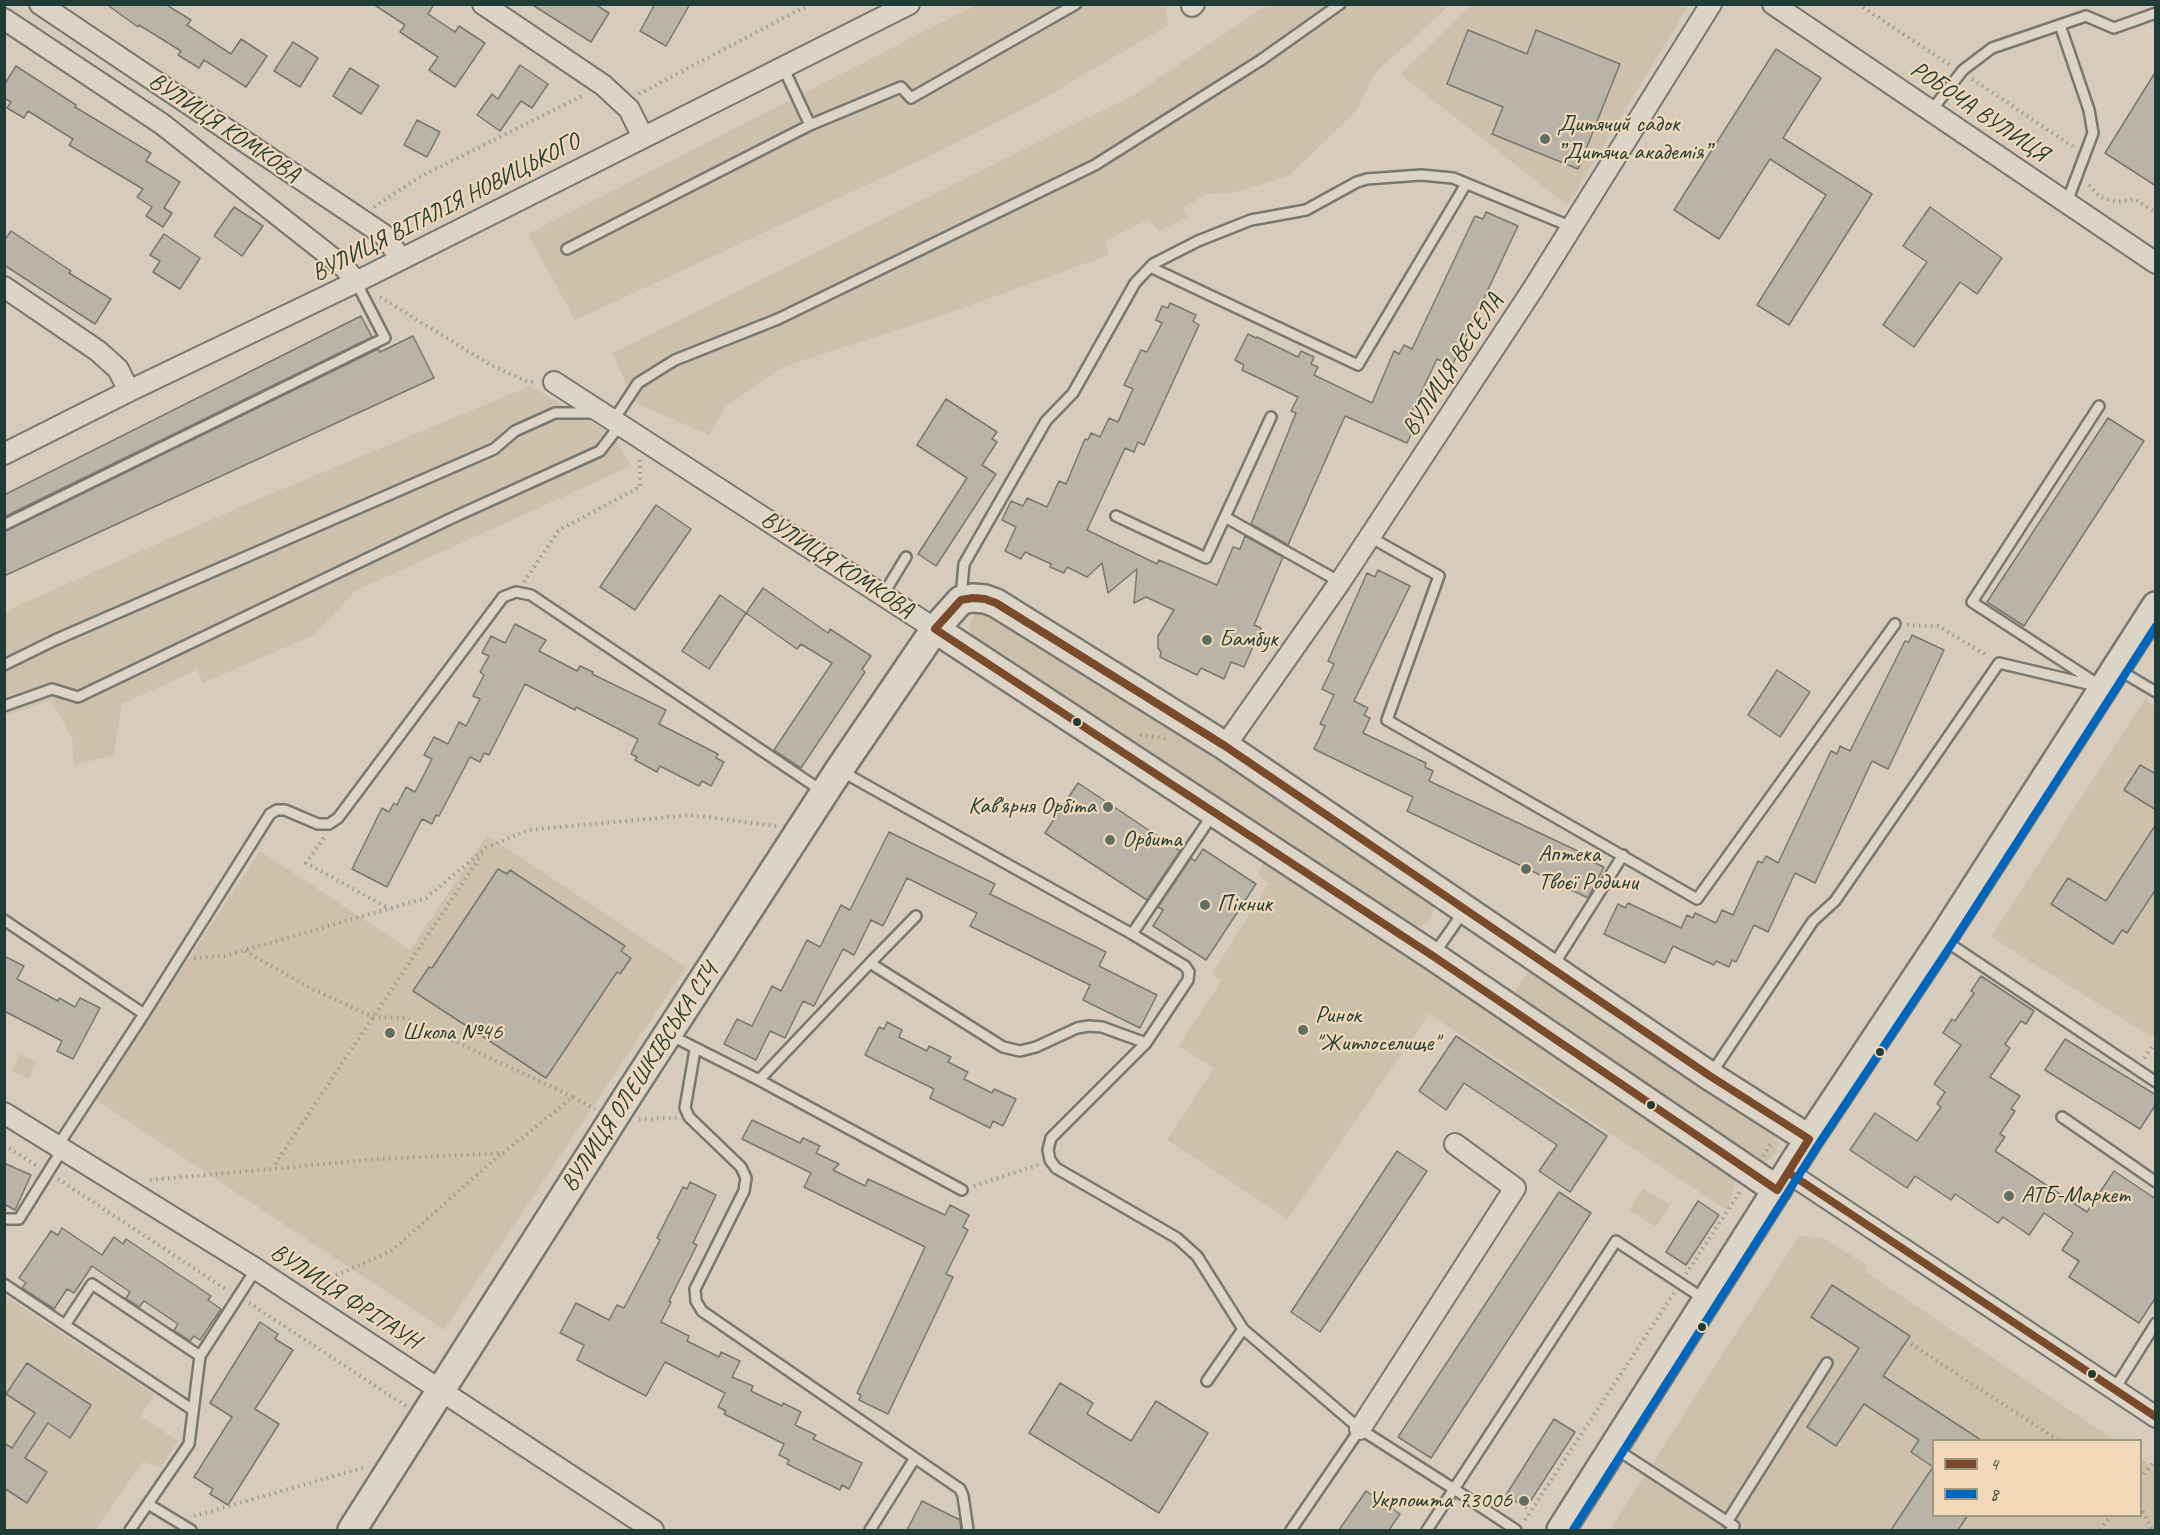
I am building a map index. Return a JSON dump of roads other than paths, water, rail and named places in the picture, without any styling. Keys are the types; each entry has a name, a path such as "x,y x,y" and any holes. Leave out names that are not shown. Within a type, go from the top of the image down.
{"street":[{"name":"ВУЛИЦЯ КОМКОВА","path":"40,4 384,235 401,259"},
{"path":"483,4 603,85 629,109 643,137"},
{"name":"ВУЛИЦЯ ВЕСЕЛА","path":"1225,746 1370,537 1572,227 1711,4"},
{"name":"РОБОЧА ВУЛИЦЯ","path":"1773,4 2156,263"},
{"name":"ВУЛИЦЯ ВІТАЛІЯ НОВИЦЬКОГО","path":"4,454 356,282 783,67 896,7"},
{"name":"ВУЛИЦЯ КОМКОВА","path":"4,19 162,124 345,268 356,282"},
{"path":"4,287 98,351 118,369 129,391"},
{"name":"ВУЛИЦЯ КОМКОВА","path":"554,382 1433,956 1783,1182 2156,1417"},
{"path":"961,600 985,599 996,603 1225,746 1710,1076 1809,1139"},
{"name":"ВУЛИЦЯ ОЛЕШКІВСЬКА СІЧ","path":"352,1530 612,1120 839,770 935,629 961,600"},
{"path":"1561,1530 1809,1139 1942,939 2156,606"},
{"name":"ВУЛИЦЯ ФРІТАУН","path":"4,1113 256,1269 653,1530"},
{"path":"1360,1429 1515,1188 1455,1144"}],"lane":[{"path":"567,249 810,125 901,87 911,98 1076,4"},
{"path":"4,706 52,689 78,697 452,518 600,451 611,420 638,383 675,360 778,319 1095,165 1261,60 1340,4"},
{"path":"1930,111 1962,72 1992,48 2086,16 2114,28 2156,13"},
{"path":"2060,25 2089,110 2093,133 2067,202"},
{"path":"783,67 810,125"},
{"path":"961,600 964,564 1046,421 1073,393 1135,283 1150,267 1198,241 1251,220 1306,210 1357,182 1367,179 1421,175 1453,178 1572,227"},
{"path":"1150,267 1358,365 1466,184"},
{"path":"4,525 385,338 356,282"},
{"path":"2099,405 1971,602 2110,678"},
{"path":"4,666 55,640 494,449 515,431 555,412 611,420"},
{"path":"1116,516 1206,558 1271,417"},
{"path":"1225,517 1340,582"},
{"path":"1370,537 1439,576 1388,720 1697,899 1895,624"},
{"path":"883,595 906,557"},
{"path":"4,1219 19,1219 48,1173 59,1149 270,814 276,810 285,810 318,824 329,824 338,818 503,597 516,592 531,595 824,793"},
{"path":"1710,1076 1813,921 1835,901 1999,663 2110,678 2156,692"},
{"path":"839,770 1185,966 1189,972 1188,980 1146,1043 1051,1138 1048,1150 1050,1161 1056,1168 1177,1238 1197,1256 1243,1329 1360,1429 1516,1530"},
{"path":"1132,934 1214,812"},
{"path":"1551,968 1623,855"},
{"path":"1433,956 1465,909"},
{"path":"759,1080 916,916"},
{"path":"4,920 144,1014"},
{"path":"1942,939 2156,1082"},
{"path":"870,963 1003,1047 1020,1051 1036,1047 1077,1028 1089,1026 1146,1043"},
{"path":"668,1034 695,1050 759,1080 962,1190"},
{"path":"695,1050 685,1108 689,1117 741,1167 746,1178 744,1191 695,1289 696,1302 702,1311 960,1489 968,1530"},
{"path":"2062,1117 2156,1182"},
{"path":"1427,1530 1616,1241 1707,1301"},
{"path":"130,1530 189,1444 200,1356 256,1269"},
{"path":"4,1284 194,1410"},
{"path":"65,1325 92,1284 200,1356"},
{"path":"2114,1390 2156,1323"},
{"path":"1207,1381 1243,1329"},
{"path":"1614,1448 1729,1526 1827,1363"},
{"path":"1291,1530 1360,1429"},
{"path":"870,1530 915,1458"},
{"path":"148,1504 191,1530"}],"place":[{"name":"Дитячий садок ”Дитяча академія”","path":"1545,139"},
{"name":"Бамбук","path":"1207,640"},
{"name":"Кав'ярня Орбіта","path":"1108,807"},
{"name":"Орбита","path":"1110,840"},
{"name":"Аптека Твоєї Родини","path":"1526,869"},
{"name":"Пікник","path":"1205,905"},
{"name":"Ринок \"Житлоселище\"","path":"1303,1030"},
{"name":"Школа №46","path":"390,1033"},
{"name":"АТБ-Маркет","path":"2009,1196"},
{"name":"Укрпошта 73006","path":"1524,1501"}]}
